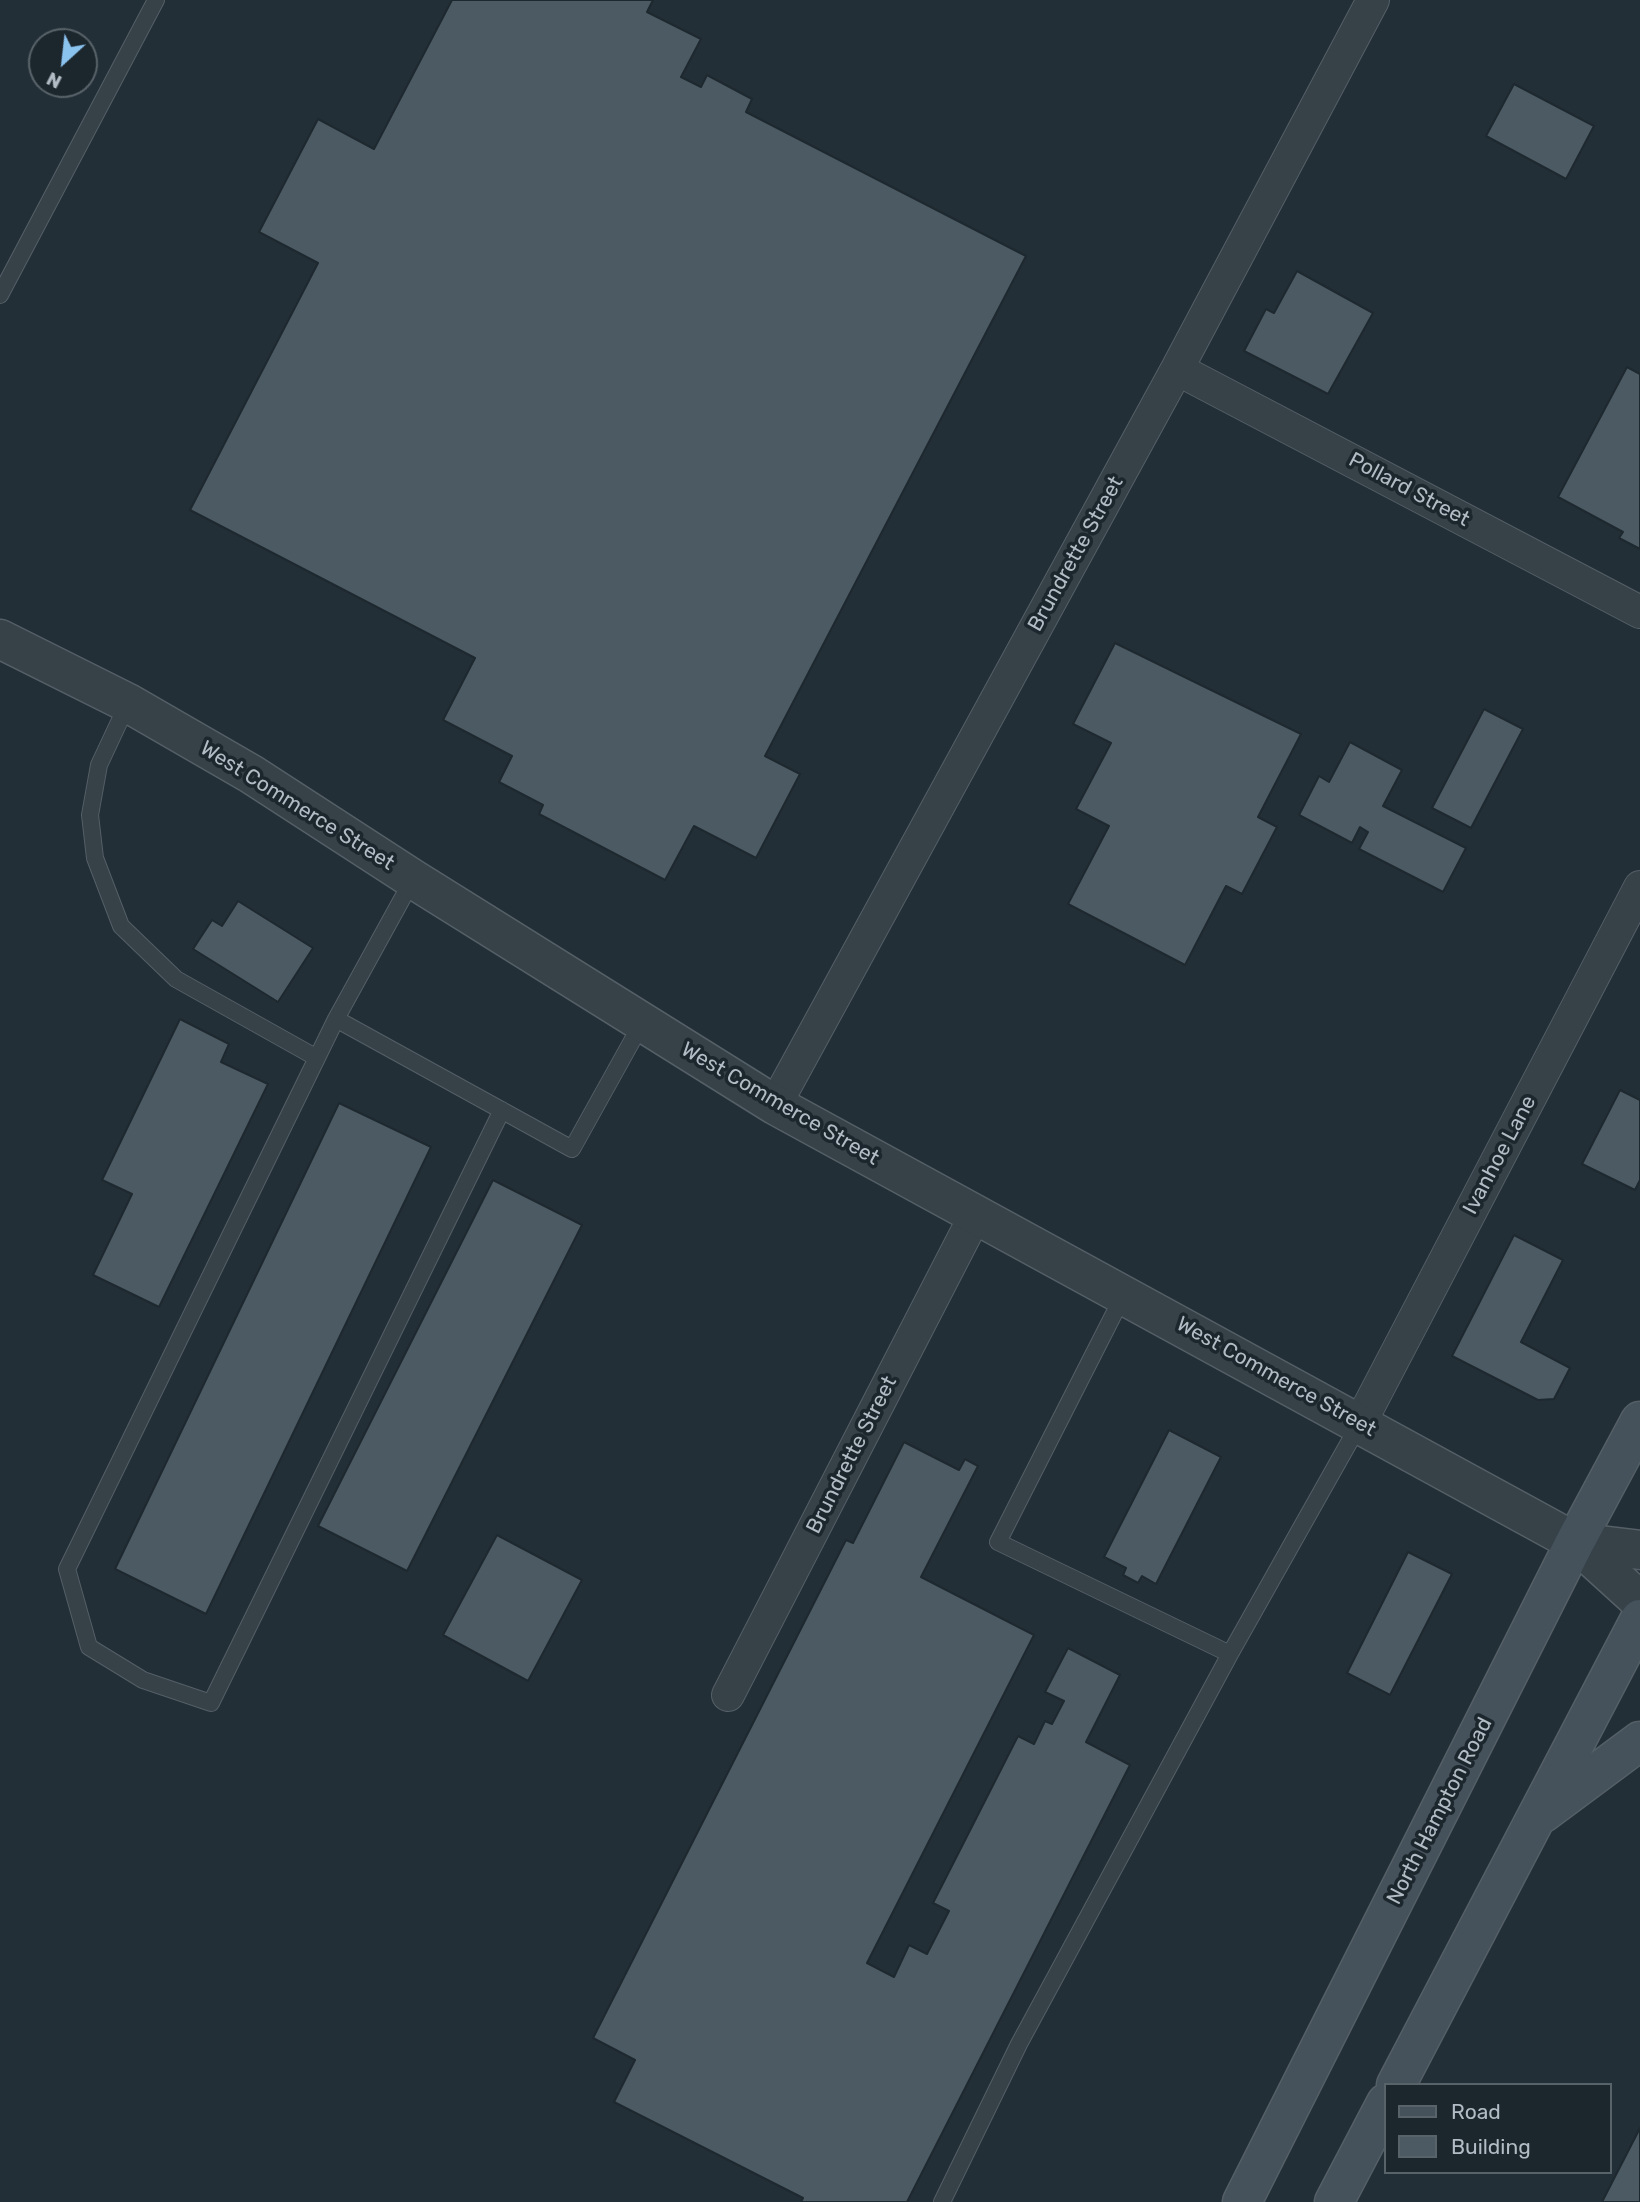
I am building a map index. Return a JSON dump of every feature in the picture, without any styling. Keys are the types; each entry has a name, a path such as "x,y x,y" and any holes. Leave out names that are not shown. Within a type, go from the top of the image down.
{"main road":[{"name":"North Hampton Road","path":"1250,2187 1575,1542 1640,1421"},
{"path":"1397,2083 1640,1619"},
{"path":"1535,1818 1640,1741"},
{"path":"1334,2202 1384,2107"}],"street":[{"name":"Brundrette Street","path":"775,1105 1177,369 1373,0"},
{"name":"Pollard Street","path":"1177,369 1640,612"},
{"name":"West Commerce Street","path":"0,639 128,704 251,774 413,880 775,1105 1575,1542 1640,1601"},
{"name":"Ivanhoe Lane","path":"1360,1423 1640,887"},
{"name":"Brundrette Street","path":"728,1695 976,1214"},
{"name":"West Commerce Street","path":"1575,1542 1640,1550"}],"lane":[{"path":"0,295 156,0"},
{"path":"128,704 99,765 90,815 95,858 121,926 176,979 317,1058"},
{"path":"413,880 336,1018 67,1569 89,1647 143,1680 211,1703 502,1110"},
{"path":"336,1018 572,1149 642,1023"},
{"path":"1124,1294 998,1542 1230,1654"},
{"path":"942,2202 1019,2044 1230,1654 1360,1423"}],"building":[{"path":"452,0 653,0 647,12 701,39 681,77 701,87 707,75 752,99 746,112 1026,256 765,756 800,774 756,858 694,826 665,880 539,814 543,805 499,782 512,756 443,720 475,658 190,510 318,263 259,232 318,119 374,149"},
{"path":"1514,84 1594,126 1566,179 1486,136"},
{"path":"1297,271 1373,313 1328,394 1244,351 1266,309 1274,313"},
{"path":"1627,367 1640,374 1640,549 1619,538 1623,532 1558,497"},
{"path":"1115,643 1301,734 1258,817 1277,827 1242,894 1226,886 1185,965 1068,904 1109,826 1076,809 1111,743 1073,724"},
{"path":"1484,709 1523,729 1471,828 1432,808"},
{"path":"1350,742 1402,770 1383,806 1466,848 1443,892 1359,849 1368,832 1360,827 1352,843 1299,815 1319,776 1329,782"},
{"path":"238,901 313,948 278,1002 193,949 212,920 222,926"},
{"path":"180,1019 229,1044 221,1062 268,1084 159,1307 93,1275 132,1194 102,1180"},
{"path":"1620,1090 1640,1100 1640,1180 1635,1190 1582,1164"},
{"path":"339,1103 431,1147 206,1614 115,1569"},
{"path":"493,1180 582,1225 407,1571 318,1526"},
{"path":"1514,1235 1563,1260 1521,1342 1570,1368 1554,1399 1538,1400 1452,1356"},
{"path":"1169,1430 1221,1457 1156,1584 1142,1576 1138,1583 1123,1575 1126,1568 1104,1557"},
{"path":"904,1442 959,1470 965,1459 978,1466 921,1577 1034,1635 867,1963 894,1977 909,1945 927,1954 949,1911 933,1903 1018,1736 1034,1744 1045,1721 1052,1724 1064,1701 1045,1692 1068,1648 1120,1675 1086,1742 1130,1765 907,2202 801,2202 803,2198 614,2102 635,2060 593,2038 846,1540 853,1543"},
{"path":"497,1535 582,1580 528,1681 443,1635"},
{"path":"1408,1552 1452,1574 1390,1695 1347,1673"},
{"path":"1640,2128 1640,2202 1602,2202"}]}
